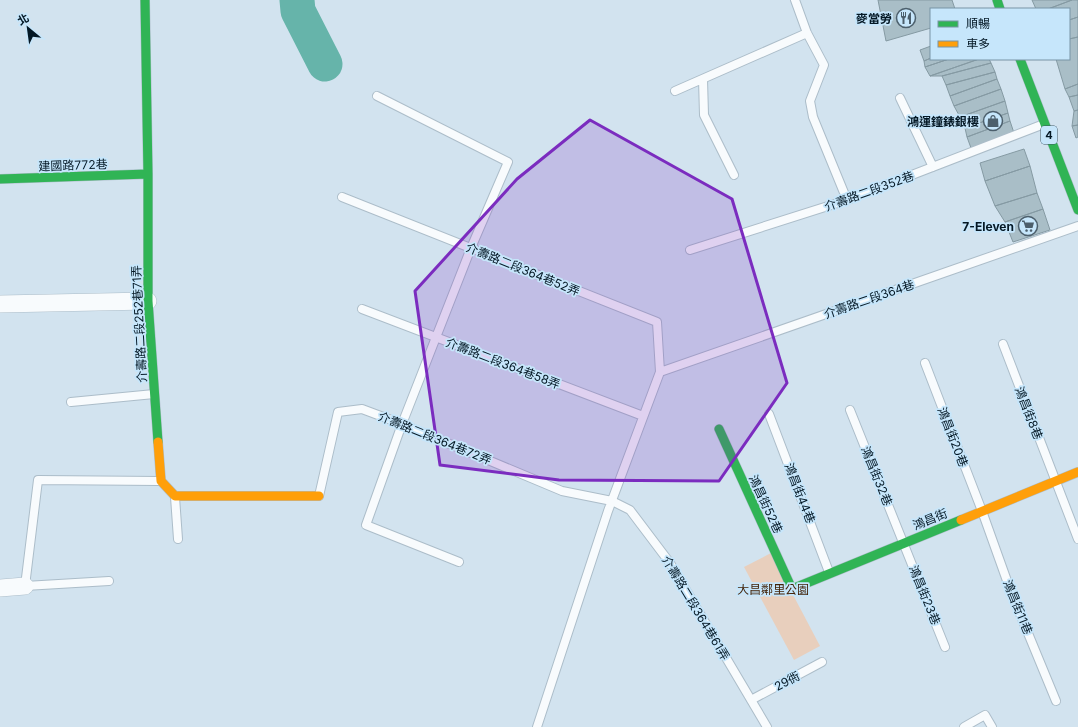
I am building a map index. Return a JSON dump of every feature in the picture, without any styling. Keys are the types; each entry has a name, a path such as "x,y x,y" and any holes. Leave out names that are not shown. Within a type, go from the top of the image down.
{"street":[{"name":"介壽路二段252巷71弄","path":"145,0 148,174 148,301 154,394 162,481"},
{"name":"4","path":"1020,60 1078,210"},
{"name":"建國路772巷","path":"0,179 148,174"},
{"path":"0,304 148,301"},
{"name":"鴻昌街52巷","path":"719,429 792,589"},
{"name":"鴻昌街","path":"792,589 1078,472"},
{"path":"162,481 175,496 319,496"},
{"path":"0,588 25,586"}],"lane":[{"path":"795,0 807,33 824,65 810,101 813,117 847,200"},
{"path":"675,91 807,33"},
{"path":"703,79 704,115 734,175"},
{"path":"377,96 508,162 471,248 402,424 366,525 459,562"},
{"path":"900,98 933,167"},
{"name":"介壽路二段352巷","path":"690,250 847,200 1044,124"},
{"name":"介壽路二段364巷52弄","path":"342,197 657,322 660,372"},
{"name":"介壽路二段364巷","path":"660,372 1078,226"},
{"name":"介壽路二段364巷58弄","path":"362,309 643,416"},
{"name":"鴻昌街8巷","path":"1003,344 1078,539"},
{"name":"鴻昌街20巷","path":"925,363 982,511"},
{"path":"537,727 612,501 660,372"},
{"path":"71,402 154,394"},
{"name":"介壽路二段364巷72弄","path":"319,496 338,412 362,409 562,490 612,501"},
{"name":"鴻昌街32巷","path":"850,410 904,543"},
{"name":"鴻昌街44巷","path":"769,414 830,573"},
{"path":"109,581 25,586 38,480 162,481"},
{"path":"175,496 178,539"},
{"name":"介壽路二段364巷61弄","path":"612,501 630,510 670,563 767,727"},
{"name":"鴻昌街11巷","path":"982,511 1011,592 1056,701"},
{"name":"鴻昌街23巷","path":"904,543 945,647"},
{"name":"29衖","path":"751,700 822,662"},
{"path":"964,727 984,715 992,727"}],"highlighted area":[{"path":"590,120 732,199 787,383 719,481 559,480 440,465 415,291 517,179"}],"green space":[{"name":"大昌鄰里公園","path":"771,553 820,646 794,660 744,567"}],"building":[{"name":"麥當勞","path":"878,0 952,0 955,8 930,8 930,28 886,41"},
{"path":"1032,0 1072,0 1051,8 1036,8"},
{"path":"1072,0 1078,0 1078,17 1070,20 1070,8 1051,8"},
{"path":"1078,17 1078,37 1070,39 1070,20"},
{"path":"1078,37 1078,84 1065,89 1056,60 1070,60 1070,39"},
{"path":"930,46 930,58 924,61 920,50"},
{"path":"930,58 930,60 946,60 925,67 924,61"},
{"path":"946,60 976,60 930,76 925,67"},
{"path":"976,60 990,60 991,63 942,76 930,76"},
{"path":"991,63 995,72 946,85 942,76"},
{"path":"995,72 997,79 950,96 946,85"},
{"path":"997,79 1001,89 954,106 950,96"},
{"path":"1078,84 1078,95 1069,97 1065,89"},
{"path":"1001,89 1005,101 960,117 954,106"},
{"path":"1078,95 1078,110 1074,111 1069,97"},
{"path":"1005,101 1008,113 965,128 960,117"},
{"path":"1078,110 1078,125 1072,126 1074,111"},
{"path":"1008,113 1010,121 967,137 965,128"},
{"path":"1010,121 1014,133 971,148 967,137"},
{"path":"1078,125 1078,137 1076,138 1072,126"},
{"path":"1024,149 1030,166 985,181 980,163"},
{"path":"1030,166 1037,193 995,206 985,181"},
{"path":"1037,193 1043,209 1005,222 995,206"},
{"name":"7-Eleven","path":"1043,209 1050,230 1013,242 1005,222"}],"waterway":[{"path":"297,0 298,11 325,64"}],"traffic: fast":[{"path":"145,0 148,174 148,301 158,442"},
{"path":"997,0 1000,8"},
{"path":"1020,60 1078,210"},
{"path":"0,179 148,174"},
{"path":"719,429 792,589 961,520"}],"traffic: slow":[{"path":"158,442 161,481 175,496 319,496"},
{"path":"961,520 1078,472"}],"place":[{"name":"麥當勞","path":"906,18"},
{"name":"鴻運鐘錶銀樓","path":"993,121"},
{"name":"7-Eleven","path":"1028,226"}]}
